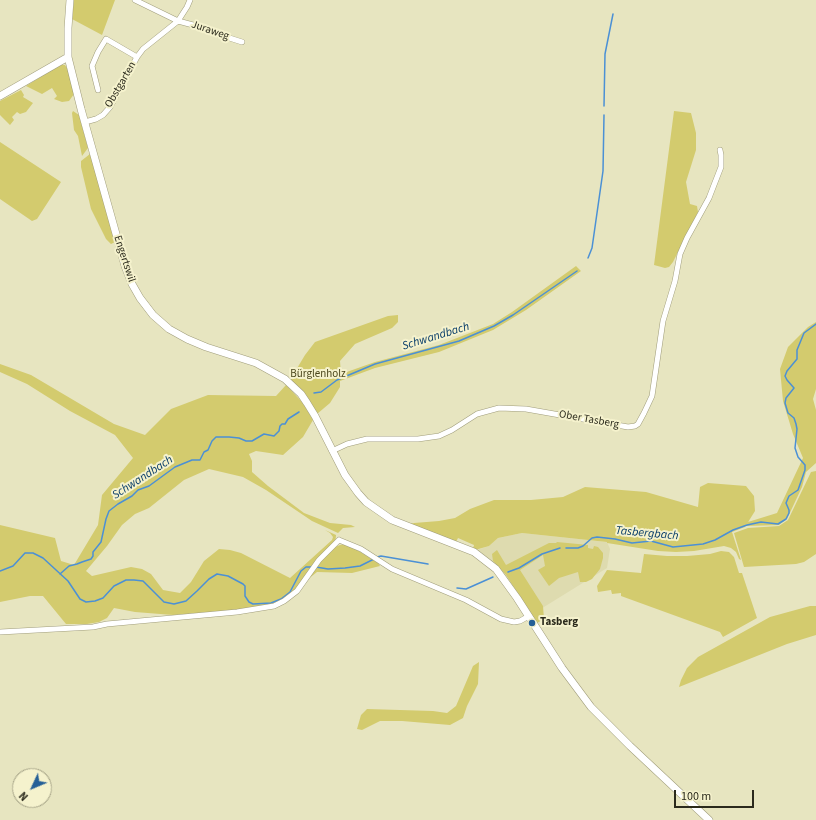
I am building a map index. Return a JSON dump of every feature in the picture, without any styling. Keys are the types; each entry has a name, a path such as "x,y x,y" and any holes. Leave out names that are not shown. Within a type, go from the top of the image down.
{"main road":[{"name":"Engertswil","path":"70,0 68,57 71,72 125,266 132,284 140,298 153,315 169,329 187,340 256,363 285,378 301,394 315,416 332,451"},
{"path":"0,96 68,57"},
{"path":"332,451 352,485 361,497 372,507 396,522 462,547 482,558 496,570 505,580 562,668 591,706 630,746 708,820"}],"street":[{"path":"135,0 178,21 190,0"},
{"name":"Juraweg","path":"178,21 208,28 217,34 242,42"},
{"name":"Obstgarten","path":"85,122 103,115 110,107 137,57 152,41 178,21"},
{"name":"Obstgarten","path":"98,90 92,66 106,39 137,57"},
{"name":"Ober Tasberg","path":"332,451 346,444 367,439 418,439 439,436 452,430 477,414 499,408 526,409 628,427 638,424 652,396 663,321 675,281 680,254 709,198 721,166 720,150"},
{"path":"0,632 93,627 107,624 237,612 274,606 284,601 297,590 317,563 339,538 370,554 399,572 466,600 501,619 514,622 520,621 529,616"}],"shaded area":[{"path":"522,533 607,542 610,549 607,568 531,615 495,570 474,554 477,550 489,546 498,538"}],"green space":[{"path":"74,0 115,0 102,35 72,19"},
{"path":"60,65 65,65 68,70 74,94 69,101 62,102 54,99 57,96 52,88 42,94 26,86"},
{"path":"21,90 24,95 23,97 33,103 26,112 20,114 17,112 12,117 14,120 10,125 0,115 0,101"},
{"path":"73,111 79,115 88,148 82,156 78,136 74,130"},
{"path":"674,111 691,113 696,133 696,150 686,182 690,204 697,206 698,212 673,262 669,267 665,268 654,265"},
{"path":"0,142 61,182 37,219 32,221 0,199"},
{"path":"90,154 92,155 115,242 111,244 106,239 91,209 81,167 81,161"},
{"name":"Bürglenholz","path":"576,266 581,271 526,310 493,330 439,352 375,368 340,381 340,387 330,403 317,414 307,397 290,380 305,355 315,342 388,316 398,315 398,322 392,328 355,344 340,361 341,374 375,362 439,345 493,324"},
{"path":"816,322 816,389 813,399 816,410 816,463 806,472 802,487 787,519 779,525 746,526 748,522 777,513 803,458 793,434 783,401 780,369 788,347 808,327"},
{"name":"Bürglenholz","path":"0,364 31,375 114,424 145,435 171,409 208,395 276,396 286,385 303,403 313,420 303,437 283,455 256,451 249,454 252,461 252,472 304,513 330,523 351,525 355,527 343,528 338,533 312,521 266,490 243,477 209,469 184,480 149,508 135,514 122,525 86,571 92,576 131,567 142,569 151,574 163,590 180,593 191,582 204,561 219,549 241,553 290,578 332,540 333,537 325,530 336,535 335,547 346,544 378,563 380,566 352,573 317,572 282,600 271,604 236,610 173,615 135,612 114,608 107,618 99,622 87,624 66,624 43,596 30,596 0,602 0,525 55,538 61,561 74,565 98,525 102,495 133,458 115,435 70,411 27,384 0,372"},
{"path":"816,471 816,554 804,562 796,564 744,567 734,533 748,528 779,526 788,520 811,472"},
{"path":"708,483 746,486 754,496 755,511 745,527 732,532 741,560 736,552 731,548 724,546 694,551 658,551 607,542 522,533 498,538 489,546 475,550 473,549 474,545 458,538 456,542 410,524 455,518 470,509 494,500 531,500 563,497 585,487 646,492 698,507 700,487"},
{"path":"557,542 588,545 588,548 593,549 594,546 598,547 603,553 603,558 600,569 592,579 586,582 580,582 578,572 559,578 549,586 538,570 545,566 543,555 520,570 543,606 544,619 537,623 506,575 493,561 492,554 497,550 506,565 549,543"},
{"path":"721,551 729,552 734,557 739,573 742,573 757,618 723,637 720,632 621,596 621,593 612,594 611,590 598,592 597,586 607,570 641,573 644,554 687,556 710,554"},
{"path":"810,606 816,606 816,635 787,644 679,687 687,668 698,657 770,617"},
{"path":"479,662 478,684 463,718 450,725 402,721 380,721 362,730 357,729 361,715 367,709 433,711 447,713 456,706 473,666"}],"waterway":[{"name":"Schwandbach","path":"604,106 605,54 613,14"},
{"name":"Schwandbach","path":"588,258 592,248 603,171 604,115"},
{"name":"Schwandbach","path":"314,393 321,392 337,380 375,364 459,341 494,326 513,315 577,271"},
{"name":"Tasbergbach","path":"566,548 578,548 583,546 592,538 597,537 632,543 651,541 673,547 703,544 747,525 761,522 778,524 786,519 789,513 786,503 789,496 798,490 805,470 805,465 798,457 795,448 797,429 796,424 794,418 788,413 785,403 786,398 794,388 785,376 787,371 797,359 797,350 804,333 816,324"},
{"name":"Schwandbach","path":"60,574 69,566 91,559 93,552 101,542 109,511 132,496 138,490 149,486 175,467 192,460 200,460 204,452 208,450 212,441 216,437 239,438 246,441 252,441 264,434 274,436 279,431 282,424 285,424 288,419 299,412"},
{"name":"Tasbergbach","path":"508,572 519,568 542,554 560,548"},
{"name":"Tasbergbach","path":"0,571 13,566 25,553 33,553 43,558 68,581 80,599 86,602 103,598 114,586 126,580 134,580 143,581 164,602 174,604 186,601 209,579 217,574 228,576 243,584 245,586 245,596 249,602 253,604 271,603 281,599 290,592 301,571 306,567 312,567"},
{"name":"Tasbergbach","path":"377,557 381,556 428,564"},
{"name":"Tasbergbach","path":"316,567 328,569 360,566 374,559"},
{"path":"457,588 466,589 493,577"}],"place":[{"name":"Tasberg","path":"532,623"}]}
